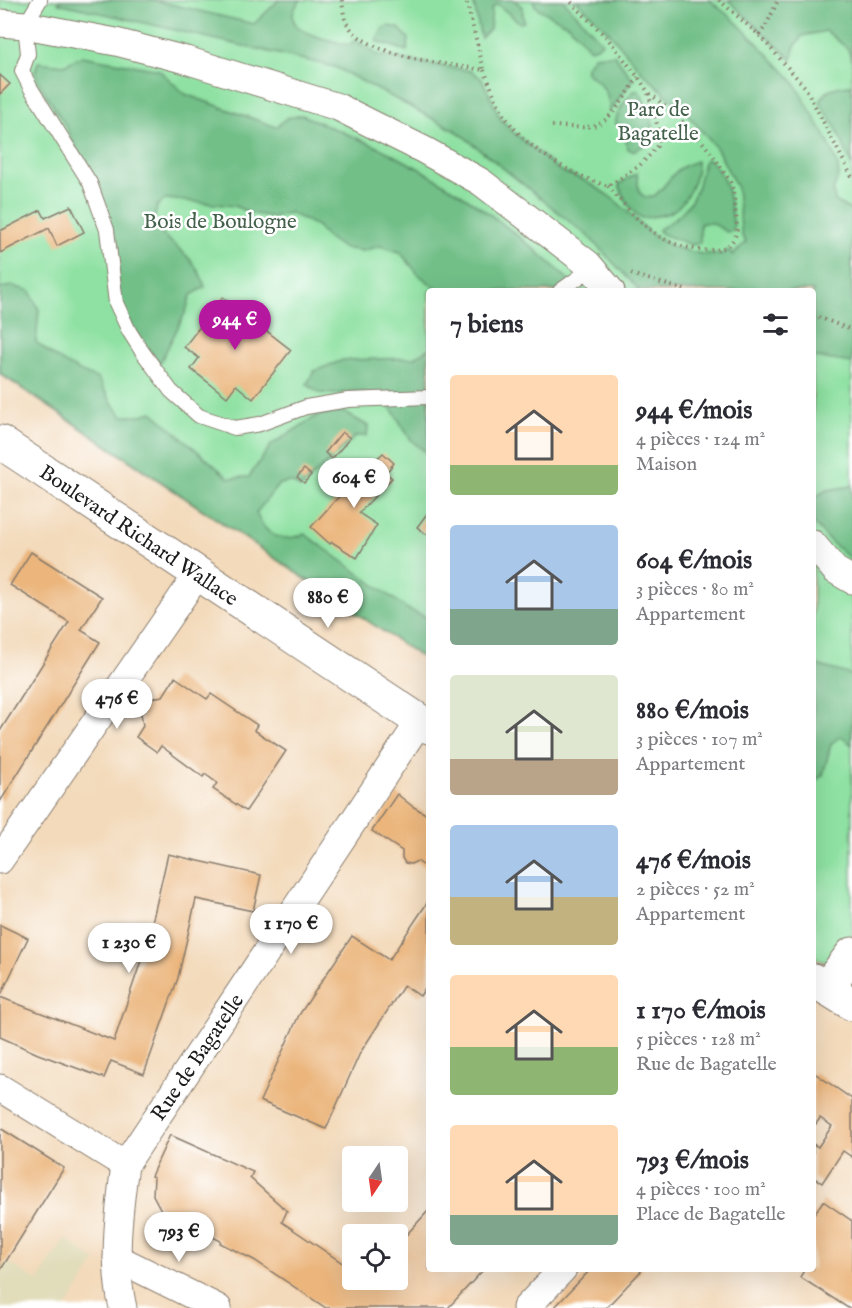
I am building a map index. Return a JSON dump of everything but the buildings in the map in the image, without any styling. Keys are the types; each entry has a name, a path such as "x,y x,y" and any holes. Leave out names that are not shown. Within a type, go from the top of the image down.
{"main road":[{"name":"Boulevard Richard Wallace","path":"0,442 424,724"},
{"path":"826,994 852,954"}],"street":[{"path":"13,24 116,42 338,107 424,150 481,182 602,281"},
{"path":"816,548 835,570 852,580"},
{"path":"0,860 198,574"},
{"name":"Rue de Bagatelle","path":"123,1308 117,1258 119,1206 125,1165 424,724"},
{"path":"0,1088 125,1165"},
{"path":"117,1258 218,1308"},
{"path":"526,1308 560,1272"}],"lane":[{"path":"40,0 13,24 28,54 22,71 90,183 107,230 116,303 141,350 171,391 199,416 235,428 260,424 306,407 348,400 426,397"},
{"path":"573,288 602,281"}],"path":[{"path":"342,0 346,22 364,40 380,49 484,70"},
{"path":"466,0 484,70 502,112 516,131 561,167 608,186 633,215 664,239 698,250 719,250 731,241 737,229 732,187 716,158 681,118 648,92 608,39 569,0"},
{"path":"719,0 759,35 805,87 852,177"},
{"path":"759,35 766,26 778,0"},
{"path":"552,126 584,127 599,124 614,110 638,77"},
{"path":"608,186 639,166 657,146 659,132 648,92"},
{"path":"602,281 632,274 678,288"},
{"path":"816,316 852,330"}],"shaded area":[{"path":"65,1238 96,1261 66,1308 0,1308 0,1257 38,1281"}],"green space":[{"name":"Bois de Boulogne","path":"0,0 852,0 852,977 816,958 816,288 426,288 426,660 0,374"},
{"path":"60,0 153,0 254,24 279,0 301,0 294,11 293,19 298,27 317,37 349,45 355,40 378,55 471,71 482,79 500,118 513,132 560,171 602,191 651,234 673,247 701,254 723,254 728,250 733,255 746,242 742,236 737,188 717,149 688,115 641,71 608,31 576,0 709,0 733,19 794,82 828,141 837,163 839,174 833,192 835,201 852,211 852,363 816,357 816,288 637,288 589,237 458,132 335,67 58,3"},
{"path":"473,0 514,0 522,7 524,22 520,23 497,4 492,8 490,29 481,38"},
{"path":"532,0 563,0 602,42 590,49 570,26 537,8"},
{"path":"728,0 852,0 852,60 848,49 826,31 802,36 794,48 792,60"},
{"path":"388,26 399,28 409,39 407,51 376,41 383,28"},
{"path":"615,55 633,80 609,112 604,89 586,73 586,67 594,56"},
{"path":"82,56 159,70 185,94 276,127 287,118 302,115 378,147 474,203 518,236 577,288 435,288 418,274 400,252 380,246 363,251 343,248 325,236 317,226 290,213 272,217 250,213 235,206 166,199 157,206 153,226 184,253 196,267 205,287 191,295 186,311 160,363 140,341 116,299 106,210 66,126 40,85 35,72 38,62 64,65"},
{"path":"852,85 852,166 836,128 820,103 828,91"},
{"path":"634,91 639,91 648,110 654,135 653,143 633,151 628,149 626,130 616,124 616,120 619,111"},
{"path":"708,159 720,173 730,199 734,227 732,231 727,232 711,223 700,224 700,243 691,245 660,233 658,230 676,218 690,202 697,188 702,167"},
{"path":"697,161 696,175 687,196 671,212 642,218 634,212 625,199 619,184 637,173 639,192 645,197 654,196 676,172"},
{"path":"13,286 30,291 39,310 36,342 65,364 98,379 122,416 138,416 152,412 229,478 249,477 271,445 318,415 344,412 368,426 367,436 356,436 300,488 291,482 279,484 256,513 264,528 270,533 282,538 305,534 409,610 426,617 426,660 0,373 0,288"},
{"path":"426,350 426,452 410,438 379,394 355,391 335,394 319,393 307,384 314,371 343,360 414,358"},
{"path":"852,486 852,560 816,526 816,496 827,490"},
{"path":"816,665 852,675 852,745 839,737 831,744 823,775 816,780"}],"park label":[{"name":"Parc de Bagatelle","path":"658,121"}]}
